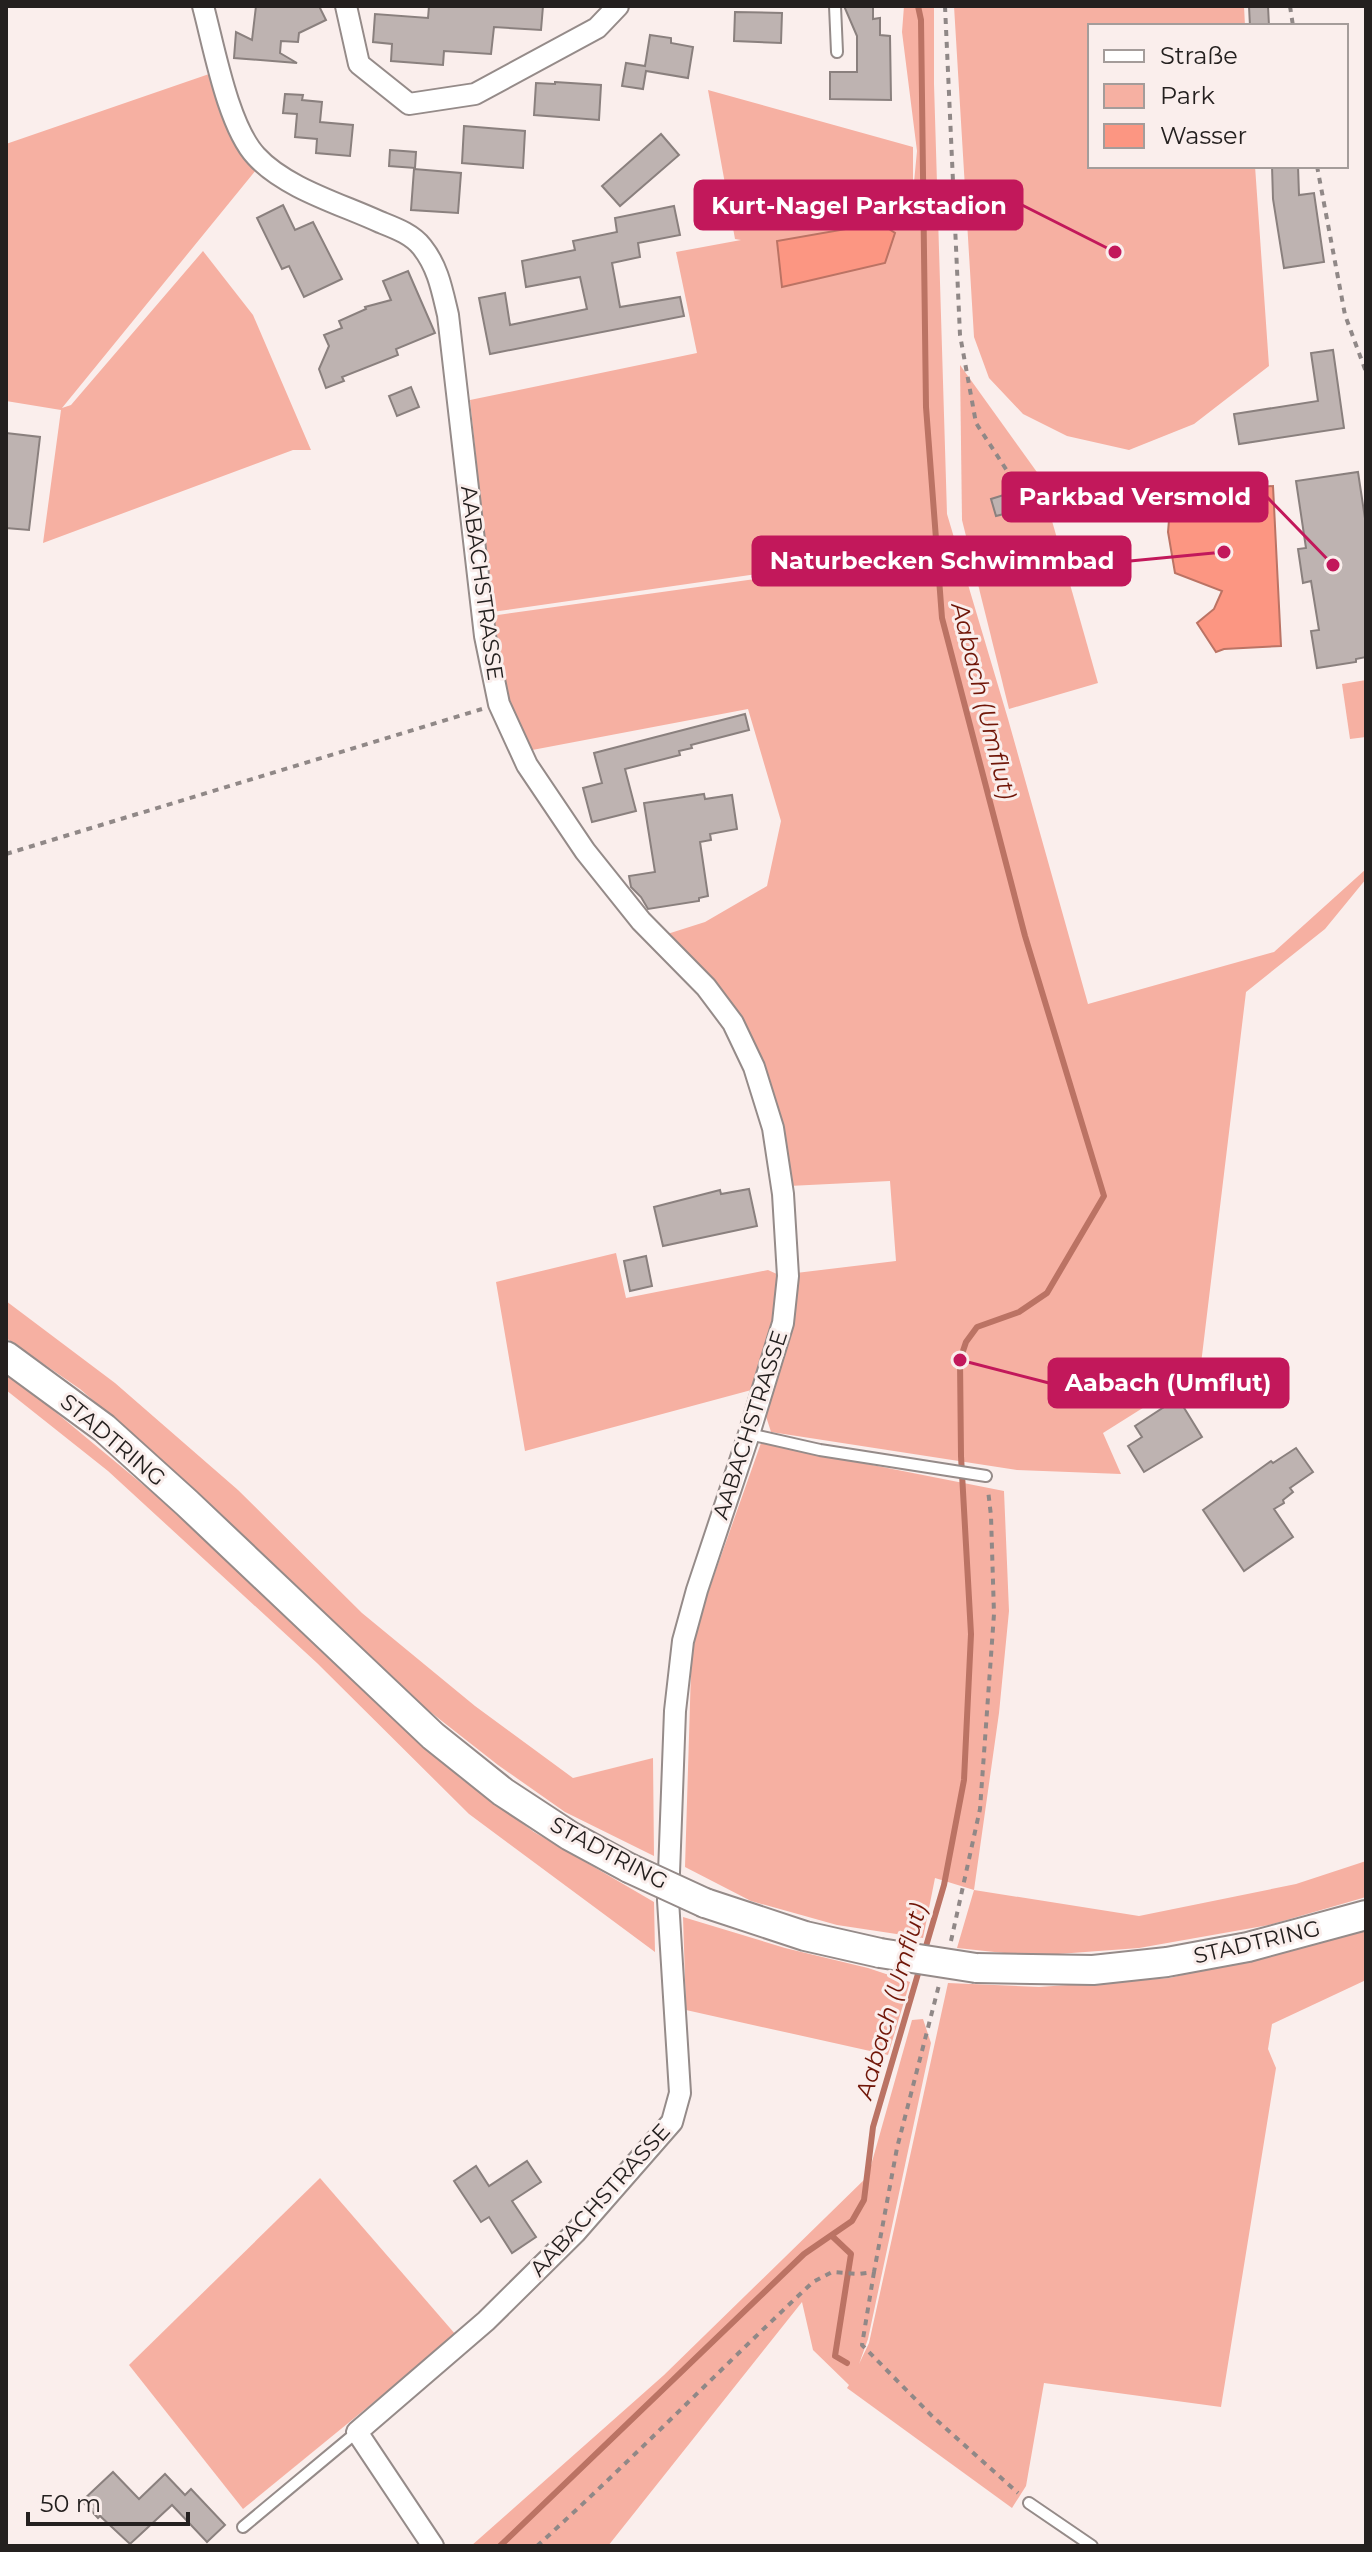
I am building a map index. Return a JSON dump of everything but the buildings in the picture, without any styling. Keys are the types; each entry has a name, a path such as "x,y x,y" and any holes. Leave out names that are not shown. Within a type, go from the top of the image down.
{"street":[{"name":"AABACHSTRASSE","path":"203,6 230,104 253,153 271,170 295,184 405,233 421,245 439,275 448,315 485,636 499,704 527,765 585,851 641,921 706,987 733,1023 754,1067 773,1128 783,1194 788,1276 783,1323 683,1641 675,1711 668,1900 680,2093 672,2122 575,2233 486,2321 357,2432"},
{"path":"346,6 359,64 409,104 475,94 597,28 618,6"},
{"name":"STADTRING","path":"6,1356 104,1428 433,1736 503,1792 570,1836 629,1868 705,1903 805,1936 880,1953 976,1968 1093,1970 1167,1962 1248,1947 1366,1915"},
{"path":"357,2432 433,2546"}],"lane":[{"path":"835,6 837,52"},
{"path":"749,1434 820,1450 980,1475"},
{"path":"243,2527 357,2432"},
{"path":"1029,2503 1092,2546"}],"path":[{"path":"945,6 960,335 976,423 1015,483"},
{"path":"1317,168 1345,315 1366,372"},
{"path":"6,854 499,704"},
{"path":"947,1955 980,1809 994,1614 991,1516 980,1475"},
{"path":"939,1985 897,2148 862,2345 931,2415 1029,2503"},
{"path":"537,2546 609,2481 711,2377 813,2282 832,2272 874,2272"}],"green space":[{"path":"904,6 934,6 947,514 1088,1004 1274,952 1366,869 1366,879 1325,929 1246,992 1200,1372 1103,1433 1121,1474 1017,1470 771,1432 764,1410 796,1273 896,1261 890,1181 789,1186 749,1039 661,936 705,922 767,886 781,821 748,709 527,751 502,683 491,616 926,555 925,550 492,612 470,400 697,353 676,252 741,240 735,239 708,90 913,147 913,193 917,151 902,32"},
{"path":"954,6 1244,6 1245,24 1088,24 1088,168 1255,168 1269,366 1194,424 1129,450 1067,436 1023,414 989,378 974,337"},
{"path":"212,73 231,128 256,170 62,408 71,405 203,251 253,315 311,450 293,450 43,543 61,410 6,401 6,144"},
{"path":"960,365 1039,475 1098,683 1009,709 962,520"},
{"path":"1366,680 1366,737 1350,739 1342,684"},
{"path":"616,1253 626,1298 768,1270 779,1275 778,1307 755,1389 525,1451 496,1282"},
{"path":"6,1301 115,1383 238,1490 362,1613 475,1706 573,1778 653,1758 654,1856 565,1812 498,1765 410,1696 158,1457 80,1389 6,1338"},
{"path":"6,1371 159,1498 460,1778 534,1832 654,1902 655,1952 469,1814 317,1663 108,1471 6,1390"},
{"path":"761,1443 1004,1491 1009,1611 999,1713 974,1890 935,1878 923,1938 837,1925 751,1901 685,1867 692,1638"},
{"path":"1366,1861 1366,1897 1269,1925 1139,1948 1031,1956 957,1948 974,1890 1139,1916 1296,1884"},
{"path":"683,1917 910,1982 888,2055 686,2010"},
{"path":"1366,1925 1366,1980 1272,2024 1268,2049 1276,2068 1221,2407 1044,2383 1026,2486 1012,2508 847,2388 849,2385 813,2350 802,2302 608,2546 471,2546 664,2375 868,2176 912,2020 923,2019 931,2043 868,2339 859,2364 869,2343 948,1983 1039,1987 1170,1978"},
{"path":"320,2178 456,2335 243,2509 129,2365"}],"water":[{"path":"880,223 895,233 885,263 782,287 777,241"},
{"path":"1273,486 1281,646 1216,652 1197,623 1214,609 1222,591 1175,573 1169,520 1188,490"}],"waterway":[{"name":"Aabach (Umflut)","path":"918,6 921,20 926,407 942,618 1025,936 1104,1196 1047,1293 1019,1312 977,1327 966,1342 960,1360 961,1456 971,1634 964,1780 944,1885 924,1953"},
{"name":"Aabach (Umflut)","path":"500,2546 804,2254 852,2221 864,2200 873,2127 920,1967"},
{"path":"832,2236 851,2254 835,2356 847,2363"}],"place":[{"name":"Kurt-Nagel Parkstadion","path":"1115,252"},
{"name":"Naturbecken Schwimmbad","path":"1224,552"},
{"name":"Parkbad Versmold","path":"1333,565"},
{"name":"Aabach (Umflut)","path":"960,1360"}]}
